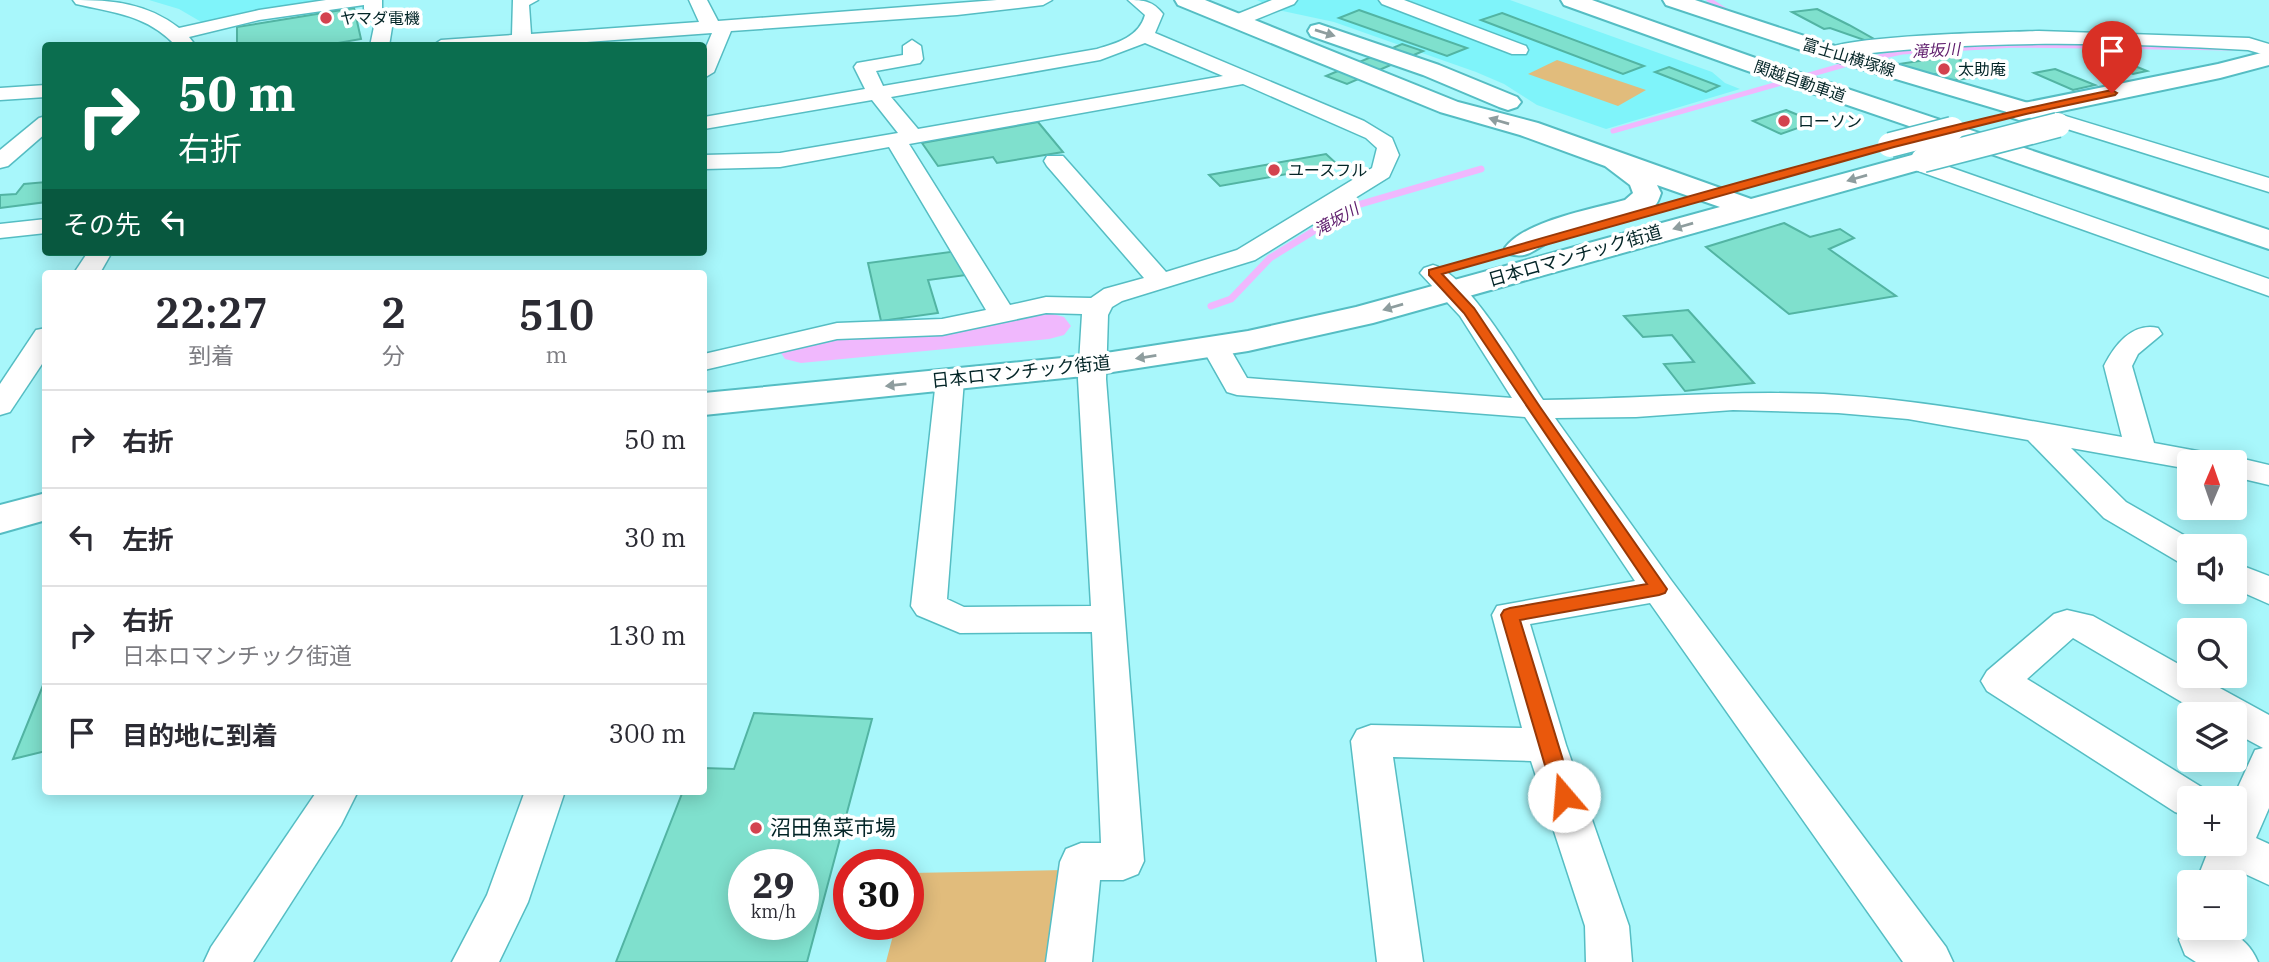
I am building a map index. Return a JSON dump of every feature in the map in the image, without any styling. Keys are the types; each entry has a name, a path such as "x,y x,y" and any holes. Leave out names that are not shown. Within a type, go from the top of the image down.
{"main road":[{"path":"1553,0 1753,65"},
{"name":"関越自動車道","path":"1572,0 1753,65 2269,240"},
{"name":"関越自動車道","path":"1599,0 1776,62 2269,226"},
{"path":"1194,1 1247,11 1289,11 1531,112 1695,171 1729,197"},
{"name":"富士山横塚線","path":"1679,1 1849,58 2023,111"},
{"path":"1247,11 1449,107 1530,130 1617,163 1729,197"},
{"name":"日本ロマンチック街道","path":"707,404 950,380 1443,281 1729,197 1890,145 2023,111 2220,71 2269,58"},
{"name":"日本ロマンチック街道","path":"707,381 1215,346 1362,316 1520,248 1729,197 1919,161 2269,74"},
{"path":"1520,248 1539,235 1644,201 1647,193 1642,181 1617,163"},
{"path":"0,519 42,507"},
{"path":"0,534 21,535 42,531"}],"street":[{"path":"82,0 129,9 156,19 182,40 259,15 362,0"},
{"path":"373,0 373,9 384,21 380,42"},
{"path":"521,42 520,2 529,0"},
{"path":"698,0 709,20 716,26"},
{"path":"808,20 810,0"},
{"path":"532,42 808,20 914,6 1042,0"},
{"path":"707,122 1100,54 1145,36 1153,25 1154,14 1137,0"},
{"path":"1388,0 1519,50"},
{"path":"707,60 716,26"},
{"path":"1849,58 1887,43 2031,35 2249,44 2269,50"},
{"path":"1069,962 1081,862 1123,862 1093,353 1095,315 1099,306 1113,295 1246,255 1381,172 1389,159 1389,149 1380,138 1357,125 1145,36"},
{"path":"912,46 913,59 864,67 1002,314"},
{"path":"707,163 780,160 1246,78"},
{"path":"0,94 42,91"},
{"path":"2023,111 2269,184"},
{"path":"0,161 42,125"},
{"path":"1055,161 1160,281"},
{"path":"1919,161 2269,288"},
{"path":"0,231 42,226"},
{"path":"1443,281 1470,311 1534,409 1659,589 1877,893 1930,962"},
{"path":"707,361 837,331 942,327 1046,304 1099,306"},
{"path":"2140,449 2118,366 2126,350 2148,334"},
{"path":"0,406 42,343"},
{"path":"1215,346 1237,386 1534,409 1636,408 1733,401 1838,404 1908,410 2177,456"},
{"path":"950,380 929,606 960,620 1110,619"},
{"path":"2036,431 2115,510 2177,546"},
{"path":"2247,470 2269,475"},
{"path":"2247,581 2269,591"},
{"path":"1609,962 1607,926 1546,744 1510,615 1659,589"},
{"path":"2177,792 2000,681 2067,623 2080,625 2214,702"},
{"path":"2247,721 2269,734"},
{"path":"1400,962 1371,741 1546,744"},
{"path":"2247,811 2269,762"},
{"path":"227,962 336,795"},
{"path":"475,962 506,902 544,795"},
{"path":"2247,854 2269,866"}],"shaded area":[{"path":"149,0 339,0 203,23 179,9"},
{"path":"1257,0 1510,0 1712,72 1725,83 1740,89 1606,129 1537,105 1504,84 1476,72 1334,22 1278,10"},
{"path":"1557,60 1646,90 1618,106 1528,74"},
{"path":"1065,870 1054,962 886,962 892,940 924,940 924,873"}],"building":[{"name":"ヤマダ電機","path":"354,8 361,39 344,42 237,42 237,27"},
{"path":"1817,9 1874,39 1867,41 1830,28 1824,29 1792,12"},
{"path":"1359,10 1467,48 1447,56 1339,18"},
{"path":"1502,13 1644,66 1623,74 1481,20"},
{"path":"1402,44 1423,51 1347,84 1326,76"},
{"name":"太助庵","path":"1952,56 1992,75 1949,81 1935,74 1922,76 1899,64"},
{"path":"2120,60 2147,71 2133,74 2107,64"},
{"path":"1669,67 1719,86 1706,92 1655,72"},
{"path":"2055,69 2095,85 2073,90 2034,73"},
{"name":"ローソン","path":"1786,110 1815,122 1781,134 1753,121"},
{"path":"1038,122 1063,152 997,163 993,157 938,166 922,143"},
{"name":"ユースフル","path":"1326,154 1338,165 1220,186 1209,175"},
{"path":"42,182 42,203 0,208 0,195 16,194 24,184"},
{"path":"1784,223 1810,237 1840,229 1854,238 1829,249 1896,296 1789,314 1706,247"},
{"path":"965,250 974,274 928,280 938,313 881,321 868,263"},
{"path":"1688,310 1754,383 1685,391 1664,364 1694,362 1672,335 1643,337 1624,316"},
{"path":"42,688 42,752 13,759"},
{"name":"沼田魚菜市場","path":"754,713 872,719 837,849 833,849 833,865 819,917 819,849 728,849 728,940 813,940 807,962 616,962 681,795 707,795 707,768 734,769"}],"waterway":[{"path":"1709,0 1728,12"},
{"name":"滝坂川","path":"1613,131 1851,63 1902,52 2015,45 2232,48"},
{"name":"滝坂川","path":"1211,306 1231,299 1270,258 1354,206 1481,169"},
{"name":"滝坂川","path":"801,350 1049,326"}],"place":[{"name":"ヤマダ電機","path":"326,18"},
{"name":"太助庵","path":"1944,69"},
{"name":"ローソン","path":"1784,121"},
{"name":"ユースフル","path":"1274,170"},
{"name":"沼田魚菜市場","path":"756,828"}],"route":[{"path":"1564,796 1546,744 1510,615 1659,589 1534,409 1470,311 1453,290 1433,272 1890,145 2026,110 2112,93"}]}
